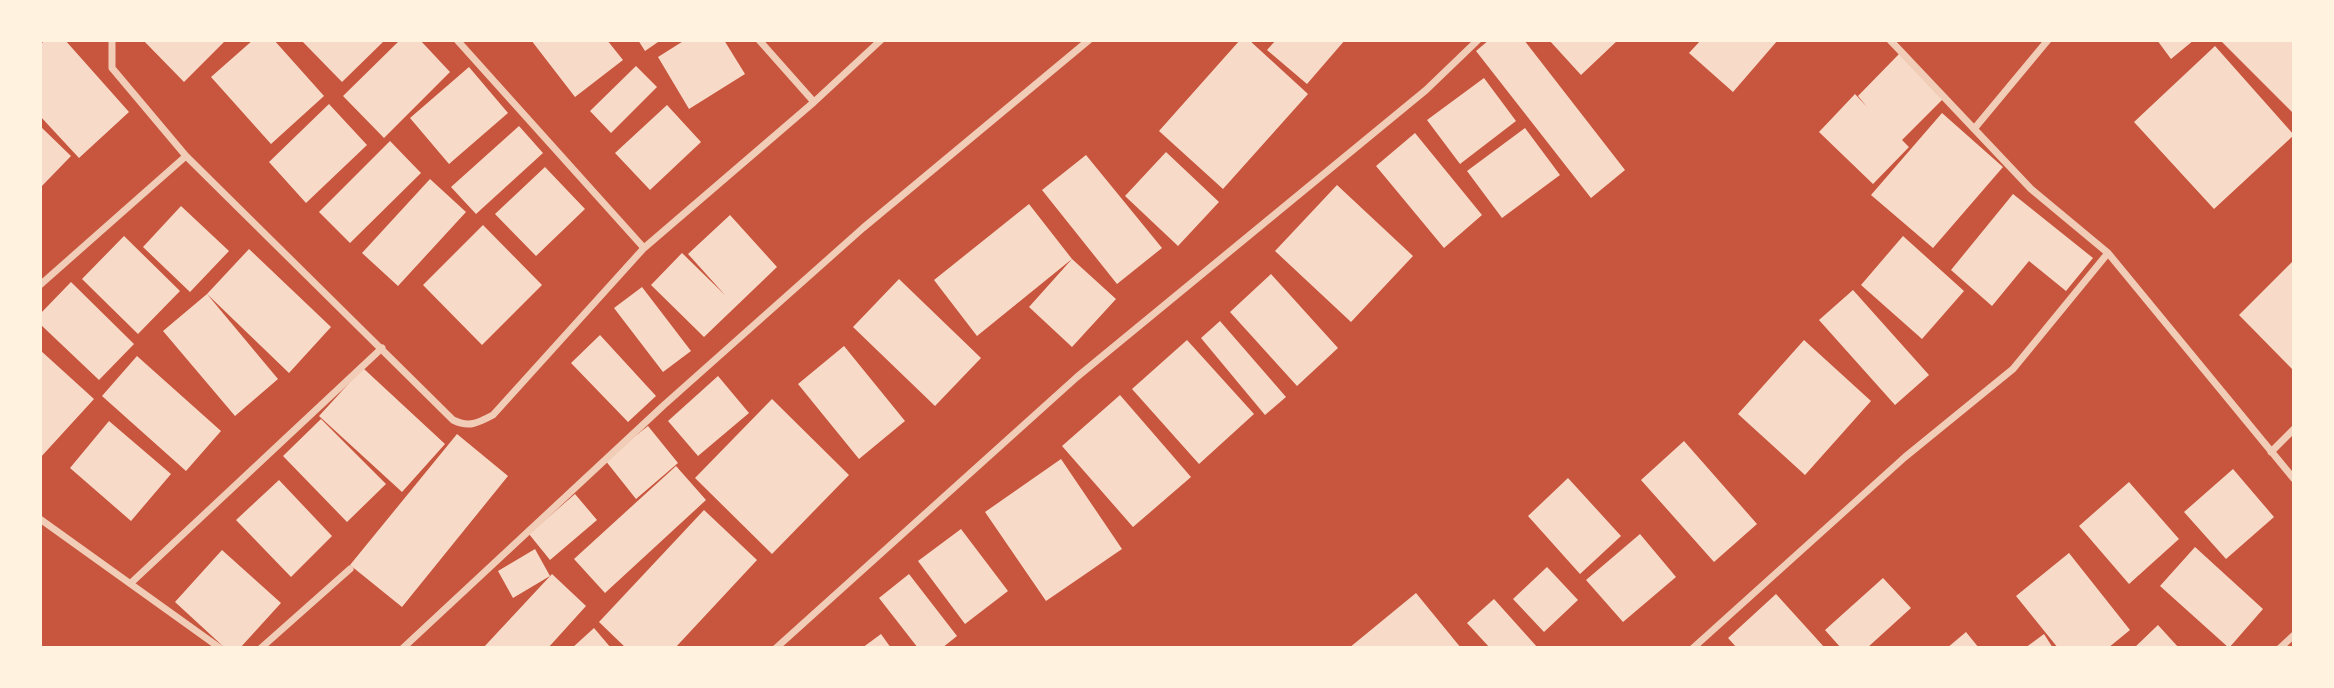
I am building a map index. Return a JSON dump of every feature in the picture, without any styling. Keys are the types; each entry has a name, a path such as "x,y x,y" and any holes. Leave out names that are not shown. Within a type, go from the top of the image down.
{"street":[{"path":"112,40 112,68 186,156 453,420 463,425 475,424 493,415 644,248 814,103 881,40"},
{"path":"457,40 644,248"},
{"path":"759,40 814,103"},
{"path":"403,648 664,405 842,247 1089,40"},
{"path":"776,648 1077,377 1426,90 1478,40"},
{"path":"1890,40 2031,189 2108,253 2294,479"},
{"path":"1974,129 2048,40"},
{"path":"40,285 186,156"},
{"path":"1693,648 1906,457 2013,369 2108,253"},
{"path":"132,582 382,348"},
{"path":"2271,452 2294,429"},
{"path":"40,519 132,582 220,648"},
{"path":"261,648 349,569"},
{"path":"2280,648 2294,635"}],"building":[{"path":"45,40 65,40 129,112 79,158 40,116 40,45"},
{"path":"143,40 226,40 184,82"},
{"path":"253,40 274,40 324,96 271,144 211,77"},
{"path":"301,40 385,40 342,82"},
{"path":"400,40 420,40 450,72 384,138 343,96"},
{"path":"531,40 607,40 623,60 575,97"},
{"path":"638,40 661,40 645,51"},
{"path":"685,40 724,40 745,74 689,109 658,57"},
{"path":"1240,40 1249,40 1308,94 1223,189 1159,131"},
{"path":"1276,40 1345,40 1307,84 1267,50"},
{"path":"1489,40 1524,40 1625,170 1591,198 1476,51"},
{"path":"1549,40 1618,40 1581,75"},
{"path":"1701,40 1778,40 1733,92 1689,53"},
{"path":"2157,40 2194,40 2171,59"},
{"path":"2220,40 2294,40 2294,114"},
{"path":"2215,46 2294,135 2214,209 2134,122"},
{"path":"1899,54 1943,99 1902,140 1909,147 1873,184 1819,132 1855,94 1867,107 1858,96"},
{"path":"636,66 657,87 611,133 590,111"},
{"path":"469,67 508,113 449,164 410,118"},
{"path":"1484,78 1516,121 1460,164 1427,120"},
{"path":"329,104 367,145 306,203 269,162"},
{"path":"667,105 701,142 650,190 615,153"},
{"path":"1942,113 2003,167 1933,248 1871,195"},
{"path":"40,126 71,156 40,188"},
{"path":"519,126 543,153 476,214 451,187"},
{"path":"1525,128 1560,175 1502,218 1467,171"},
{"path":"1415,133 1482,215 1444,248 1376,166"},
{"path":"390,141 421,173 350,243 319,212"},
{"path":"1166,152 1219,202 1178,246 1125,196"},
{"path":"1086,155 1162,248 1117,284 1042,190"},
{"path":"545,167 585,209 536,256 495,214"},
{"path":"430,179 466,212 398,286 362,253"},
{"path":"1337,185 1413,256 1351,322 1275,251"},
{"path":"2013,194 2093,258 2066,291 2029,261 1992,306 1951,270"},
{"path":"1029,204 1072,259 977,336 934,280"},
{"path":"181,206 229,251 190,292 143,247"},
{"path":"730,215 777,267 704,337 651,285 682,253 725,295 688,254"},
{"path":"483,225 542,285 482,345 423,285"},
{"path":"124,236 180,291 138,334 82,279"},
{"path":"1903,236 1964,291 1922,339 1861,285"},
{"path":"249,249 331,327 289,373 207,294"},
{"path":"1072,259 1116,299 1072,347 1029,307"},
{"path":"2294,260 2294,371 2239,315"},
{"path":"1271,274 1338,348 1297,386 1230,312"},
{"path":"899,279 981,358 935,406 853,327"},
{"path":"71,282 134,344 99,380 40,324 40,314"},
{"path":"642,287 691,351 663,372 614,308"},
{"path":"1853,290 1929,375 1895,405 1819,320"},
{"path":"207,294 278,379 235,416 163,331"},
{"path":"1220,321 1286,397 1265,415 1201,338"},
{"path":"600,335 656,396 628,422 571,363"},
{"path":"1187,340 1254,414 1199,464 1132,389"},
{"path":"1804,340 1871,401 1805,475 1738,414"},
{"path":"844,346 905,421 859,459 798,384"},
{"path":"40,350 94,399 40,458"},
{"path":"137,356 221,431 186,471 102,396"},
{"path":"363,368 445,444 402,492 319,416"},
{"path":"718,376 749,413 698,456 668,421"},
{"path":"1120,395 1191,477 1133,527 1062,446"},
{"path":"772,399 849,475 772,554 695,478"},
{"path":"321,419 386,484 347,522 283,456"},
{"path":"109,421 171,474 131,521 70,468"},
{"path":"648,426 678,463 636,499 605,460"},
{"path":"457,434 508,476 402,607 350,565"},
{"path":"1684,441 1757,524 1714,562 1641,480"},
{"path":"1061,459 1122,549 1046,601 985,512"},
{"path":"676,466 706,500 605,593 574,559"},
{"path":"2233,469 2274,517 2226,559 2184,512"},
{"path":"1568,478 1621,536 1580,574 1528,516"},
{"path":"279,480 332,536 291,577 236,520"},
{"path":"2129,482 2179,539 2129,584 2079,526"},
{"path":"575,494 597,520 550,560 529,534"},
{"path":"704,510 757,560 675,648 626,648 599,622"},
{"path":"961,529 1008,591 965,624 918,561"},
{"path":"1640,534 1676,577 1623,622 1586,580"},
{"path":"2195,547 2263,609 2229,648 2160,586"},
{"path":"535,549 550,576 513,598 498,571"},
{"path":"222,550 281,603 240,648 225,648 175,602"},
{"path":"2069,553 2130,630 2108,648 2058,648 2016,596"},
{"path":"1547,567 1578,600 1544,632 1513,599"},
{"path":"552,574 586,606 548,648 483,648"},
{"path":"909,574 957,636 942,648 918,648 879,598"},
{"path":"1883,578 1911,608 1867,648 1841,648 1825,630"},
{"path":"1416,593 1461,648 1349,648"},
{"path":"1776,594 1825,648 1737,648 1728,638"},
{"path":"1494,599 1538,648 1490,648 1467,623"},
{"path":"2158,625 2179,648 2134,648"},
{"path":"594,628 611,648 572,648"},
{"path":"1966,632 1979,648 1947,648"},
{"path":"881,634 891,648 862,648"},
{"path":"2044,634 2053,648 2025,648"}]}
